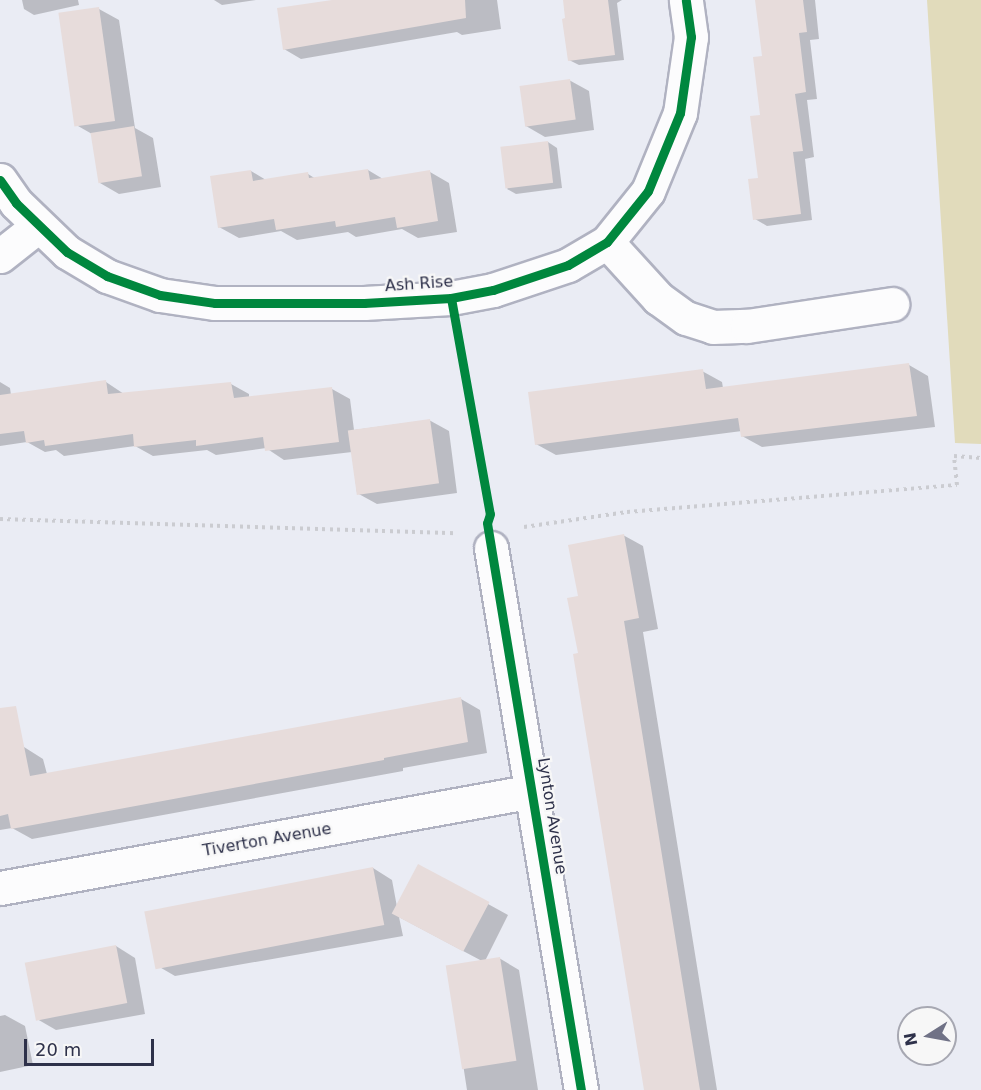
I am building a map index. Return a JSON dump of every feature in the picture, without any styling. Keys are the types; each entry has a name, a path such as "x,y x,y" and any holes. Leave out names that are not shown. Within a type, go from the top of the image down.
{"street":[{"name":"Ash Rise","path":"0,180 16,203 67,252 107,276 160,296 215,303 364,303 451,298 528,280 568,265 607,243 648,191 680,113 690,37 686,0"},
{"path":"0,256 38,226"},
{"path":"607,243 658,298 686,318 713,327 747,326 892,304"},
{"name":"Lynton Avenue","path":"491,548 581,1090"},
{"name":"Tiverton Avenue","path":"0,888 533,791"}],"shaded area":[{"path":"927,0 981,0 981,444 955,443"}],"building":[{"path":"332,0 465,0 466,18 283,50 277,8"},
{"path":"563,0 608,0 615,55 568,61 562,19 565,18"},
{"path":"755,0 803,0 807,32 799,33 806,92 795,94 803,151 793,152 801,214 753,220 748,179 758,178 750,116 760,115 753,57 762,56"},
{"path":"99,7 115,121 74,127 58,13"},
{"path":"570,79 576,120 525,127 519,86"},
{"path":"134,126 142,176 99,183 91,133"},
{"path":"548,141 553,183 505,189 500,147"},
{"path":"368,169 370,180 430,170 438,221 397,228 395,217 336,227 335,221 276,230 274,219 218,228 210,176 251,170 253,181 308,172 309,178"},
{"path":"909,363 917,416 741,437 738,418 535,445 528,392 703,369 706,389"},
{"path":"106,380 108,394 231,382 234,398 332,387 339,442 265,451 263,437 196,446 196,440 134,447 133,434 45,446 44,440 26,443 24,431 0,434 0,395"},
{"path":"430,419 439,483 357,495 348,431"},
{"path":"624,534 639,618 624,621 700,1090 644,1090 573,654 578,653 567,598 578,596 568,545"},
{"path":"461,697 468,742 384,758 384,760 11,829 8,814 0,816 0,708 16,706 30,776"},
{"path":"418,864 490,902 463,951 392,913"},
{"path":"373,867 384,925 156,969 144,911"},
{"path":"116,945 127,1003 36,1021 25,963"},
{"path":"500,957 516,1061 462,1069 446,966"}],"cycle path":[{"path":"0,180 16,203 67,252 107,276 160,295 215,303 364,303 451,298 493,290 568,265 607,242 648,191 680,113 691,37 686,0"},
{"path":"451,298 490,514 487,523 581,1090"}]}
